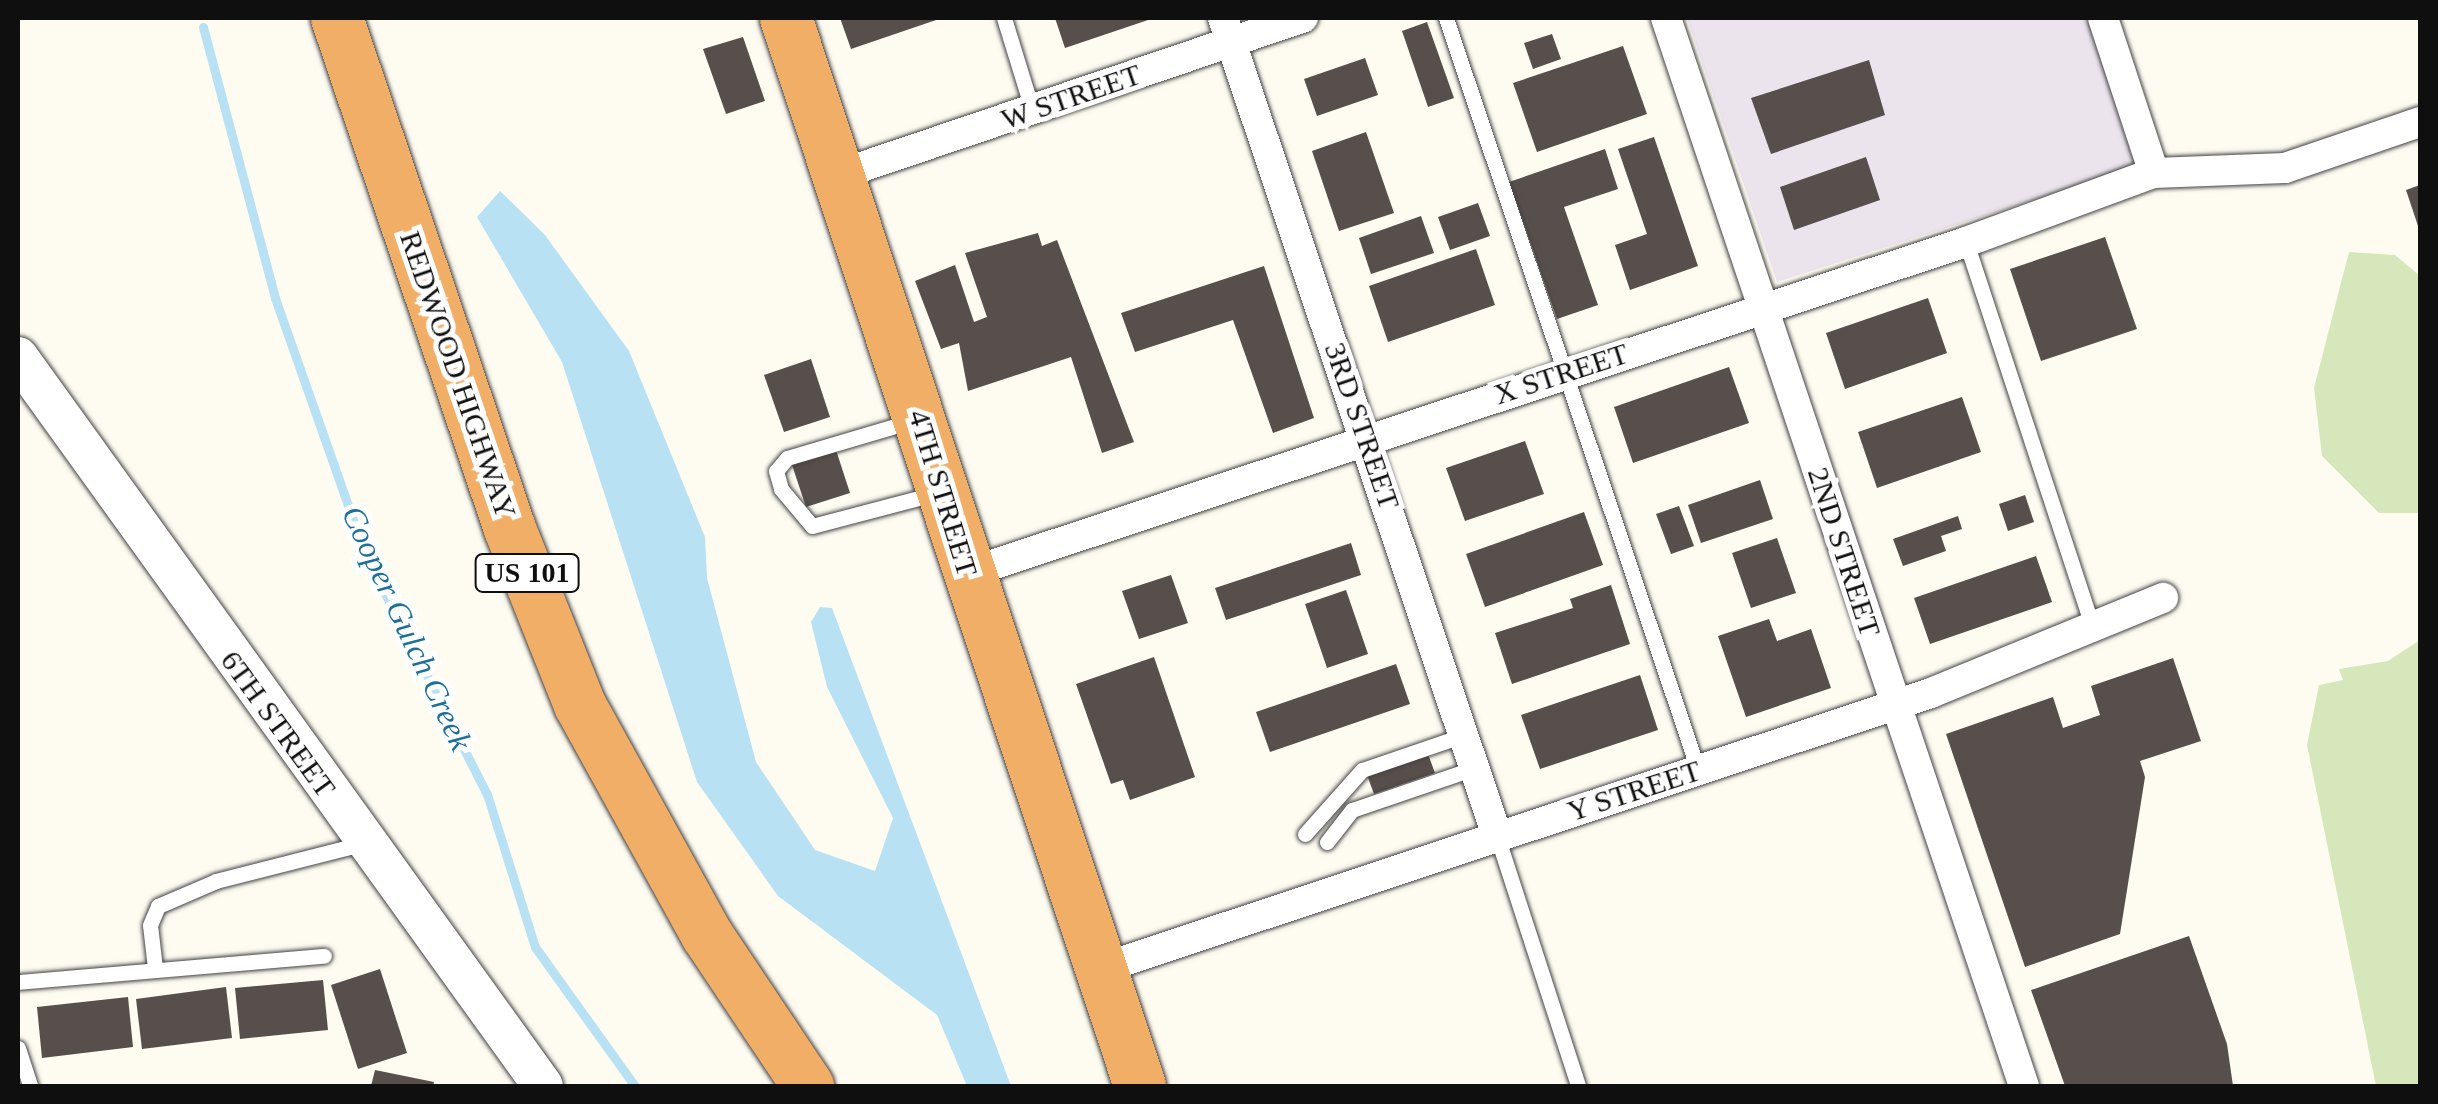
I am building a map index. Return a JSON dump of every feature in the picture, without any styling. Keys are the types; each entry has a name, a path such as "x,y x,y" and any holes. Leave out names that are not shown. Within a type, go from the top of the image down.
{"highway":[{"path":"310,18 362,90"},
{"name":"REDWOOD HIGHWAY","path":"337,18 510,529 580,705 698,920 808,1086"},
{"name":"4TH STREET","path":"786,18 1100,968"},
{"path":"1100,968 1140,1086"}],"street":[{"name":"W STREET","path":"838,175 1033,112 1227,30 1304,18"},
{"name":"2ND STREET","path":"1666,18 2024,1086"},
{"path":"2104,18 2154,172"},
{"name":"3RD STREET","path":"1227,30 1498,836"},
{"name":"X STREET","path":"968,573 1966,242 2154,172 2285,168 2420,122"},
{"name":"6TH STREET","path":"18,357 364,843 543,1086"},
{"name":"Y STREET","path":"1100,968 1895,705 2163,598"}],"lane":[{"path":"1004,18 1033,112"},
{"path":"1446,18 1698,770"},
{"path":"1966,242 2092,626"},
{"path":"920,418 787,458 776,470 781,489 812,526 942,492"},
{"path":"1305,834 1362,770 1464,735"},
{"path":"1327,842 1352,810 1475,768"},
{"path":"1498,836 1578,1086"},
{"path":"156,968 150,925 158,906 216,881 364,843"},
{"path":"18,982 324,956"},
{"path":"18,1048 30,1086"}],"shaded area":[{"path":"1687,18 2090,18 2139,166 1777,282"}],"green space":[{"path":"2349,252 2395,255 2420,276 2420,513 2379,513 2322,456 2314,388"},
{"path":"2420,640 2420,1086 2376,1086 2307,745 2319,685 2343,680 2339,669 2388,661"}],"water":[{"path":"500,191 545,235 629,351 705,537 707,578 756,762 815,850 875,871 893,818 827,687 811,622 820,607 832,608 1011,1086 967,1086 937,1015 778,896 697,782 562,362 477,217"}],"building":[{"path":"840,18 942,18 851,49"},
{"path":"1055,18 1154,18 1065,48"},
{"path":"1427,22 1454,98 1428,107 1402,31"},
{"path":"1552,34 1561,59 1533,69 1524,43"},
{"path":"743,37 765,101 726,114 703,49"},
{"path":"1623,46 1647,114 1537,152 1513,83"},
{"path":"1365,58 1378,95 1317,116 1304,79"},
{"path":"1869,60 1885,115 1771,154 1751,98"},
{"path":"1366,132 1394,213 1339,231 1312,151"},
{"path":"1654,137 1698,266 1630,290 1615,245 1647,234 1618,149"},
{"path":"1605,149 1618,189 1564,207 1598,305 1557,319 1509,182"},
{"path":"1866,157 1880,200 1794,230 1780,187"},
{"path":"2420,185 2420,232 2406,190"},
{"path":"1478,203 1490,236 1450,250 1438,217"},
{"path":"1421,216 1434,253 1371,274 1359,238"},
{"path":"1038,233 1042,246 1057,240 1134,442 1102,453 1071,357 968,391 959,343 941,349 915,281 955,265 974,322 987,317 965,253"},
{"path":"2105,237 2137,329 2041,361 2010,269"},
{"path":"1476,249 1495,305 1388,342 1369,286"},
{"path":"1264,266 1314,418 1273,433 1233,320 1135,352 1121,313"},
{"path":"1928,298 1947,353 1845,389 1826,333"},
{"path":"811,359 830,417 784,432 764,375"},
{"path":"1729,367 1749,423 1633,463 1614,407"},
{"path":"1962,397 1981,452 1877,488 1858,432"},
{"path":"1525,441 1544,494 1465,521 1446,468"},
{"path":"836,450 850,493 806,507 792,465"},
{"path":"1760,480 1773,519 1701,543 1688,505"},
{"path":"2025,495 2034,522 2008,531 1999,504"},
{"path":"1679,506 1694,546 1671,554 1656,514"},
{"path":"1584,512 1603,565 1485,607 1466,554"},
{"path":"1958,516 1962,529 1941,536 1946,551 1903,566 1893,539"},
{"path":"1777,538 1796,593 1751,608 1732,553"},
{"path":"1351,543 1361,575 1226,620 1215,588"},
{"path":"2036,556 2052,602 1930,644 1914,598"},
{"path":"1171,575 1188,623 1139,639 1122,591"},
{"path":"1611,585 1630,644 1512,684 1495,633 1573,608 1570,599"},
{"path":"1346,590 1368,654 1327,668 1305,604"},
{"path":"1769,619 1777,641 1811,629 1831,688 1746,717 1718,636"},
{"path":"1154,657 1195,777 1130,800 1123,780 1111,784 1076,684"},
{"path":"2173,658 2201,741 2140,761 2145,777 2120,934 2025,967 1946,734 2053,697 2063,728 2100,715 2091,686"},
{"path":"1396,664 1410,704 1270,752 1256,712"},
{"path":"1640,675 1658,730 1540,769 1521,715"},
{"path":"1428,754 1435,773 1374,794 1367,775"},
{"path":"2189,936 2227,1044 2233,1086 2065,1086 2031,990"},
{"path":"380,969 407,1053 358,1069 331,985"},
{"path":"323,980 328,1030 240,1039 235,988"},
{"path":"226,987 232,1038 142,1049 136,999"},
{"path":"128,997 133,1047 42,1058 37,1007"},
{"path":"375,1070 434,1082 433,1086 371,1086"}],"waterway":[{"name":"Cooper Gulch Creek","path":"203,27 275,298 365,554 487,794 535,947 635,1086"}]}
